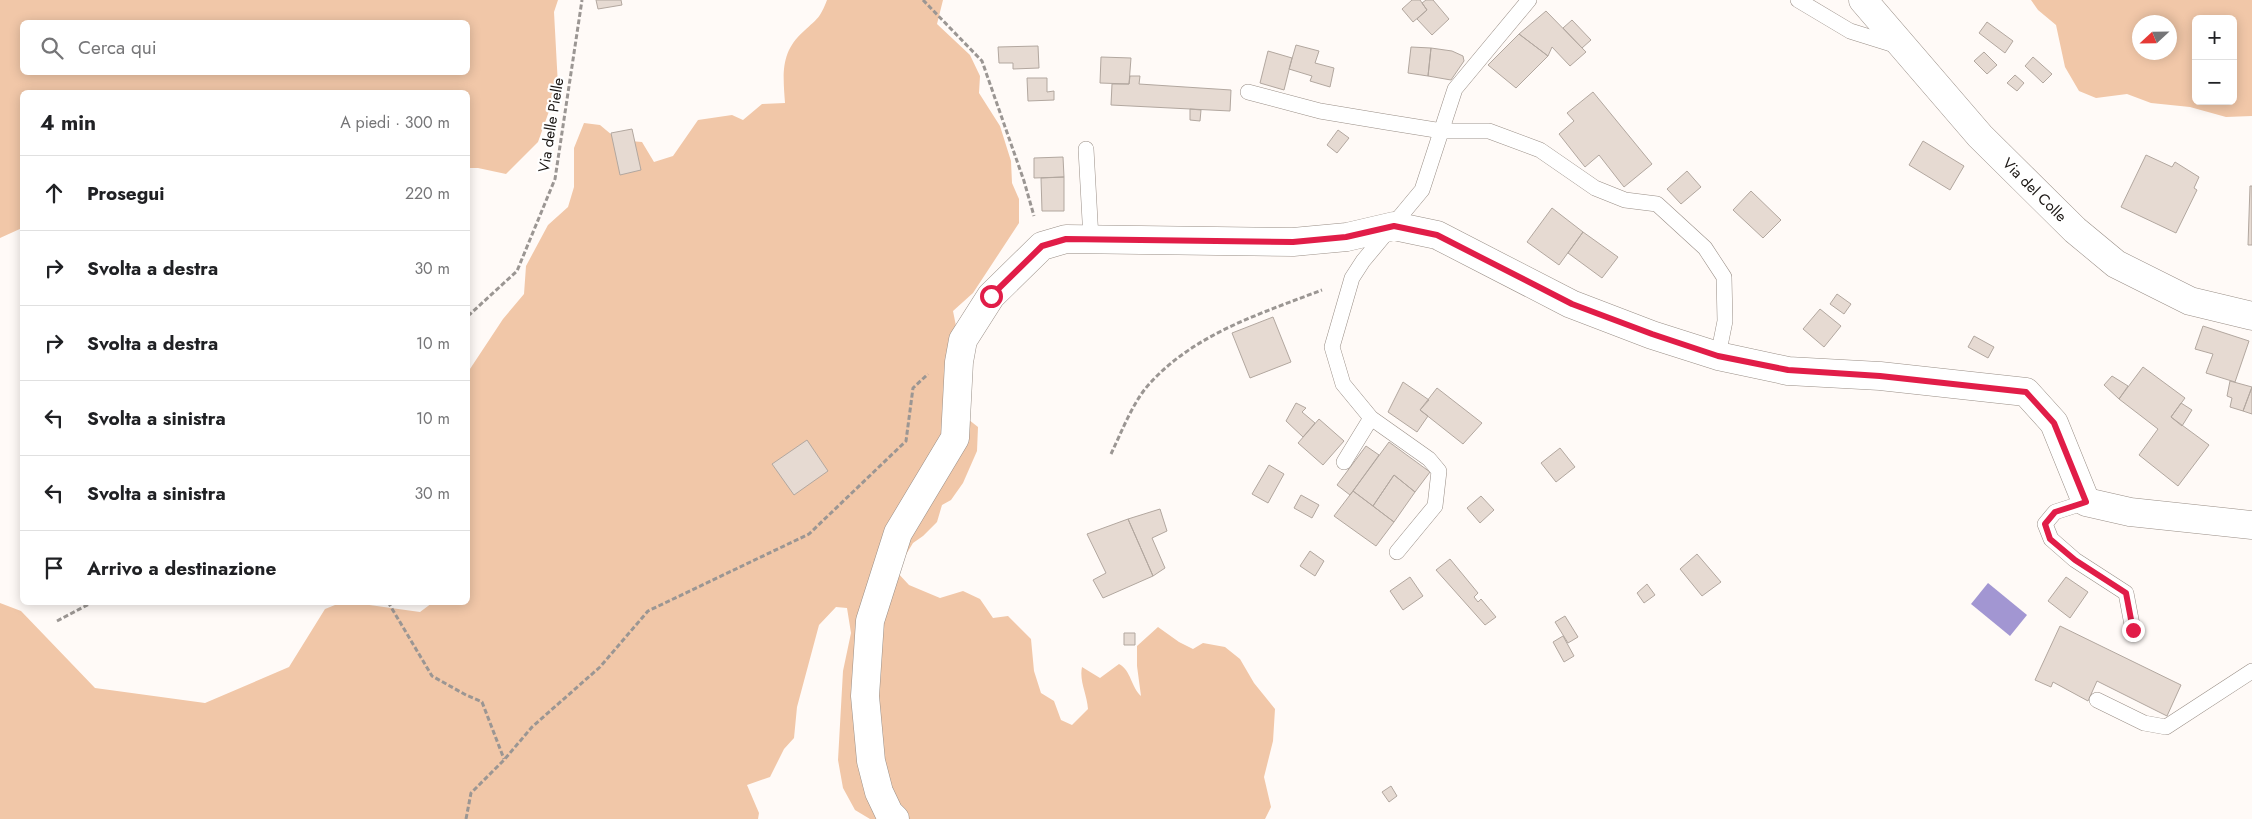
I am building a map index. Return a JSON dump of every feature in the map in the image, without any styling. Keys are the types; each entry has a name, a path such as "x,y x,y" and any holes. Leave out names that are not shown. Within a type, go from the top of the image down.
{"street":[{"name":"Via del Colle","path":"1863,0 1980,136 2075,230 2116,264 2190,301 2252,316"},
{"path":"895,819 889,813 879,792 872,762 865,696 870,621 898,533 955,438 959,362 963,340 991,296 1042,246 1066,239 1293,242 1346,237 1394,226 1437,235 1572,304 1718,356 1788,370 1880,376 2026,392 2054,423 2086,502 2130,512 2252,525"}],"lane":[{"path":"1397,552 1435,506 1439,472 1429,459 1371,418 1343,384 1332,347 1352,278 1363,261 1422,190 1456,89 1529,0"},
{"path":"1798,0 1850,31 1906,48"},
{"path":"1248,92 1320,111 1442,130 1490,131 1540,150 1595,188 1625,200 1657,204 1705,248 1724,277 1725,321 1718,356"},
{"path":"1086,148 1091,238"},
{"path":"1344,462 1371,418"},
{"path":"2086,502 2055,512 2045,524 2050,539 2075,560 2126,593 2133,630"},
{"path":"2097,700 2144,723 2166,726 2252,671"}],"path":[{"name":"Via delle Pielle","path":"470,314 517,271 554,179 582,0"},
{"path":"923,0 982,61 1024,181 1042,246"},
{"path":"1111,454 1129,417 1151,382 1186,350 1224,329 1352,278"},
{"path":"466,819 472,793 532,727 600,667 648,611 809,534 906,441 913,388 963,340"},
{"path":"57,621 87,605"},
{"path":"390,605 432,676 482,702 504,760"}],"shaded area":[{"path":"0,0 558,0 554,12 558,86 538,142 506,174 470,168 470,90 20,90 20,229 0,238"},
{"path":"827,0 943,0 937,24 970,55 980,76 979,93 1000,126 1011,161 1012,183 1019,199 1019,223 973,293 953,311 958,336 948,435 863,619 884,819 870,819 855,810 843,788 838,760 843,671 851,633 847,608 836,607 819,625 797,707 794,738 784,749 770,777 747,785 759,813 758,819 0,819 0,603 21,611 95,688 205,703 289,667 325,609 335,605 369,605 420,612 429,605 470,605 470,369 503,319 524,294 526,266 548,225 568,207 574,187 574,148 584,123 600,125 618,140 642,142 654,162 673,156 698,120 732,115 743,120 762,104 785,103 784,73 787,55 796,39 822,11"},
{"path":"2031,0 2252,0 2252,116 2226,117 2190,107 2151,103 2127,94 2096,98 2079,91 2065,67 2056,25 2038,10"},
{"path":"964,416 978,427 977,451 963,483 951,500 942,505 937,522 913,543 896,571 909,585 940,598 963,591 980,599 993,618 1008,616 1031,639 1034,671 1041,693 1054,701 1061,720 1072,725 1088,709 1081,672 1082,667 1100,678 1119,664 1129,674 1141,696 1137,666 1137,646 1158,627 1179,642 1193,649 1203,643 1225,647 1240,659 1254,683 1275,709 1273,741 1264,777 1271,807 1265,819 905,819 879,760 877,622 905,536"},
{"path":"1988,583 2027,615 2010,636 1971,604"}],"building":[{"path":"596,0 621,0 622,5 598,9"},
{"path":"1412,0 1420,0 1427,10 1413,22 1402,9"},
{"path":"1426,0 1433,0 1449,19 1432,35 1417,19 1427,10 1422,3"},
{"path":"1546,11 1586,52 1570,66 1552,47 1548,56 1519,34"},
{"path":"1572,20 1591,40 1582,48 1563,28"},
{"path":"1987,22 2013,41 2005,53 1979,33"},
{"path":"1519,34 1548,56 1516,88 1488,65"},
{"path":"1296,45 1319,51 1315,63 1334,68 1330,87 1310,81 1312,76 1289,69"},
{"path":"1038,46 1039,68 1013,69 1013,63 999,63 998,47"},
{"path":"1411,47 1431,48 1428,76 1408,73"},
{"path":"1431,48 1452,51 1463,56 1464,61 1451,80 1428,76"},
{"path":"1268,51 1292,58 1284,90 1260,83"},
{"path":"1984,52 1997,65 1987,74 1974,61"},
{"path":"1101,57 1131,58 1129,84 1100,83"},
{"path":"2033,57 2052,74 2043,83 2025,66"},
{"path":"2015,75 2024,83 2017,91 2007,83"},
{"path":"1130,76 1140,76 1139,84 1231,90 1230,111 1111,105 1112,84 1129,84"},
{"path":"1027,78 1047,78 1047,92 1054,91 1054,100 1028,101"},
{"path":"1593,92 1652,164 1624,187 1599,155 1585,167 1559,134 1574,121 1567,113"},
{"path":"1190,109 1201,110 1200,121 1190,120"},
{"path":"632,129 641,170 620,175 611,133"},
{"path":"1338,130 1349,138 1337,153 1327,145"},
{"path":"1923,141 1964,166 1950,190 1909,165"},
{"path":"2146,155 2172,167 2175,162 2199,177 2194,188 2197,190 2176,233 2121,207"},
{"path":"1063,157 1064,177 1034,178 1034,158"},
{"path":"1687,171 1701,187 1681,204 1667,189"},
{"path":"1064,177 1064,211 1042,211 1041,178"},
{"path":"2250,186 2252,186 2252,245 2248,245"},
{"path":"1751,191 1781,220 1763,238 1733,210"},
{"path":"1552,208 1583,232 1559,265 1527,242"},
{"path":"1583,232 1618,257 1602,278 1568,253"},
{"path":"1837,294 1851,304 1844,314 1830,304"},
{"path":"1820,309 1841,326 1824,347 1803,329"},
{"path":"1273,317 1291,362 1250,378 1232,333"},
{"path":"2203,326 2249,341 2235,382 2206,373 2213,354 2195,349"},
{"path":"1974,336 1994,347 1988,358 1968,347"},
{"path":"2143,367 2185,398 2171,417 2209,445 2178,486 2139,455 2158,429 2119,399"},
{"path":"2112,376 2128,386 2119,399 2104,385"},
{"path":"2230,381 2252,387 2243,411 2230,407 2232,398 2227,396"},
{"path":"1403,382 1429,400 1420,410 1428,416 1417,432 1388,412"},
{"path":"2252,387 2252,414 2243,411"},
{"path":"1437,388 1482,423 1463,444 1420,410"},
{"path":"1296,403 1306,408 1302,412 1315,423 1303,437 1286,421"},
{"path":"2181,403 2192,410 2182,426 2171,417"},
{"path":"1319,419 1344,441 1323,465 1298,443"},
{"path":"807,440 828,471 794,495 772,464"},
{"path":"1389,442 1430,472 1415,492 1394,475 1373,506 1353,491"},
{"path":"1366,446 1379,455 1350,495 1337,485"},
{"path":"1560,448 1575,467 1556,482 1541,463"},
{"path":"1269,465 1284,474 1268,503 1252,494"},
{"path":"1394,475 1415,492 1394,522 1373,506"},
{"path":"1353,491 1394,522 1376,546 1334,516"},
{"path":"1301,495 1319,505 1312,518 1294,508"},
{"path":"1481,496 1494,510 1480,523 1467,508"},
{"path":"1160,509 1167,531 1152,538 1165,568 1153,576 1128,519"},
{"path":"1128,519 1153,576 1103,598 1093,580 1106,573 1087,534"},
{"path":"1310,551 1324,561 1315,576 1300,566"},
{"path":"1697,554 1721,582 1702,596 1680,569"},
{"path":"1450,559 1478,593 1474,597 1478,602 1481,599 1496,617 1485,625 1436,570"},
{"path":"1410,577 1423,596 1403,610 1390,591"},
{"path":"2066,577 2088,592 2070,618 2048,601"},
{"path":"1647,584 1655,595 1644,603 1637,593"},
{"path":"1565,616 1578,637 1568,643 1555,622"},
{"path":"2060,626 2181,685 2167,716 2097,681 2088,701 2053,682 2051,687 2035,680"},
{"path":"1124,633 1135,633 1135,645 1124,645"},
{"path":"1563,636 1574,656 1564,662 1553,642"},
{"path":"1391,786 1397,796 1389,802 1382,792"}],"route":[{"path":"991,296 1042,246 1066,239 1293,242 1346,237 1394,226 1437,235 1572,304 1718,356 1788,370 1880,376 2026,392 2054,423 2086,502 2055,512 2045,524 2050,539 2075,560 2126,593 2133,630"}]}
